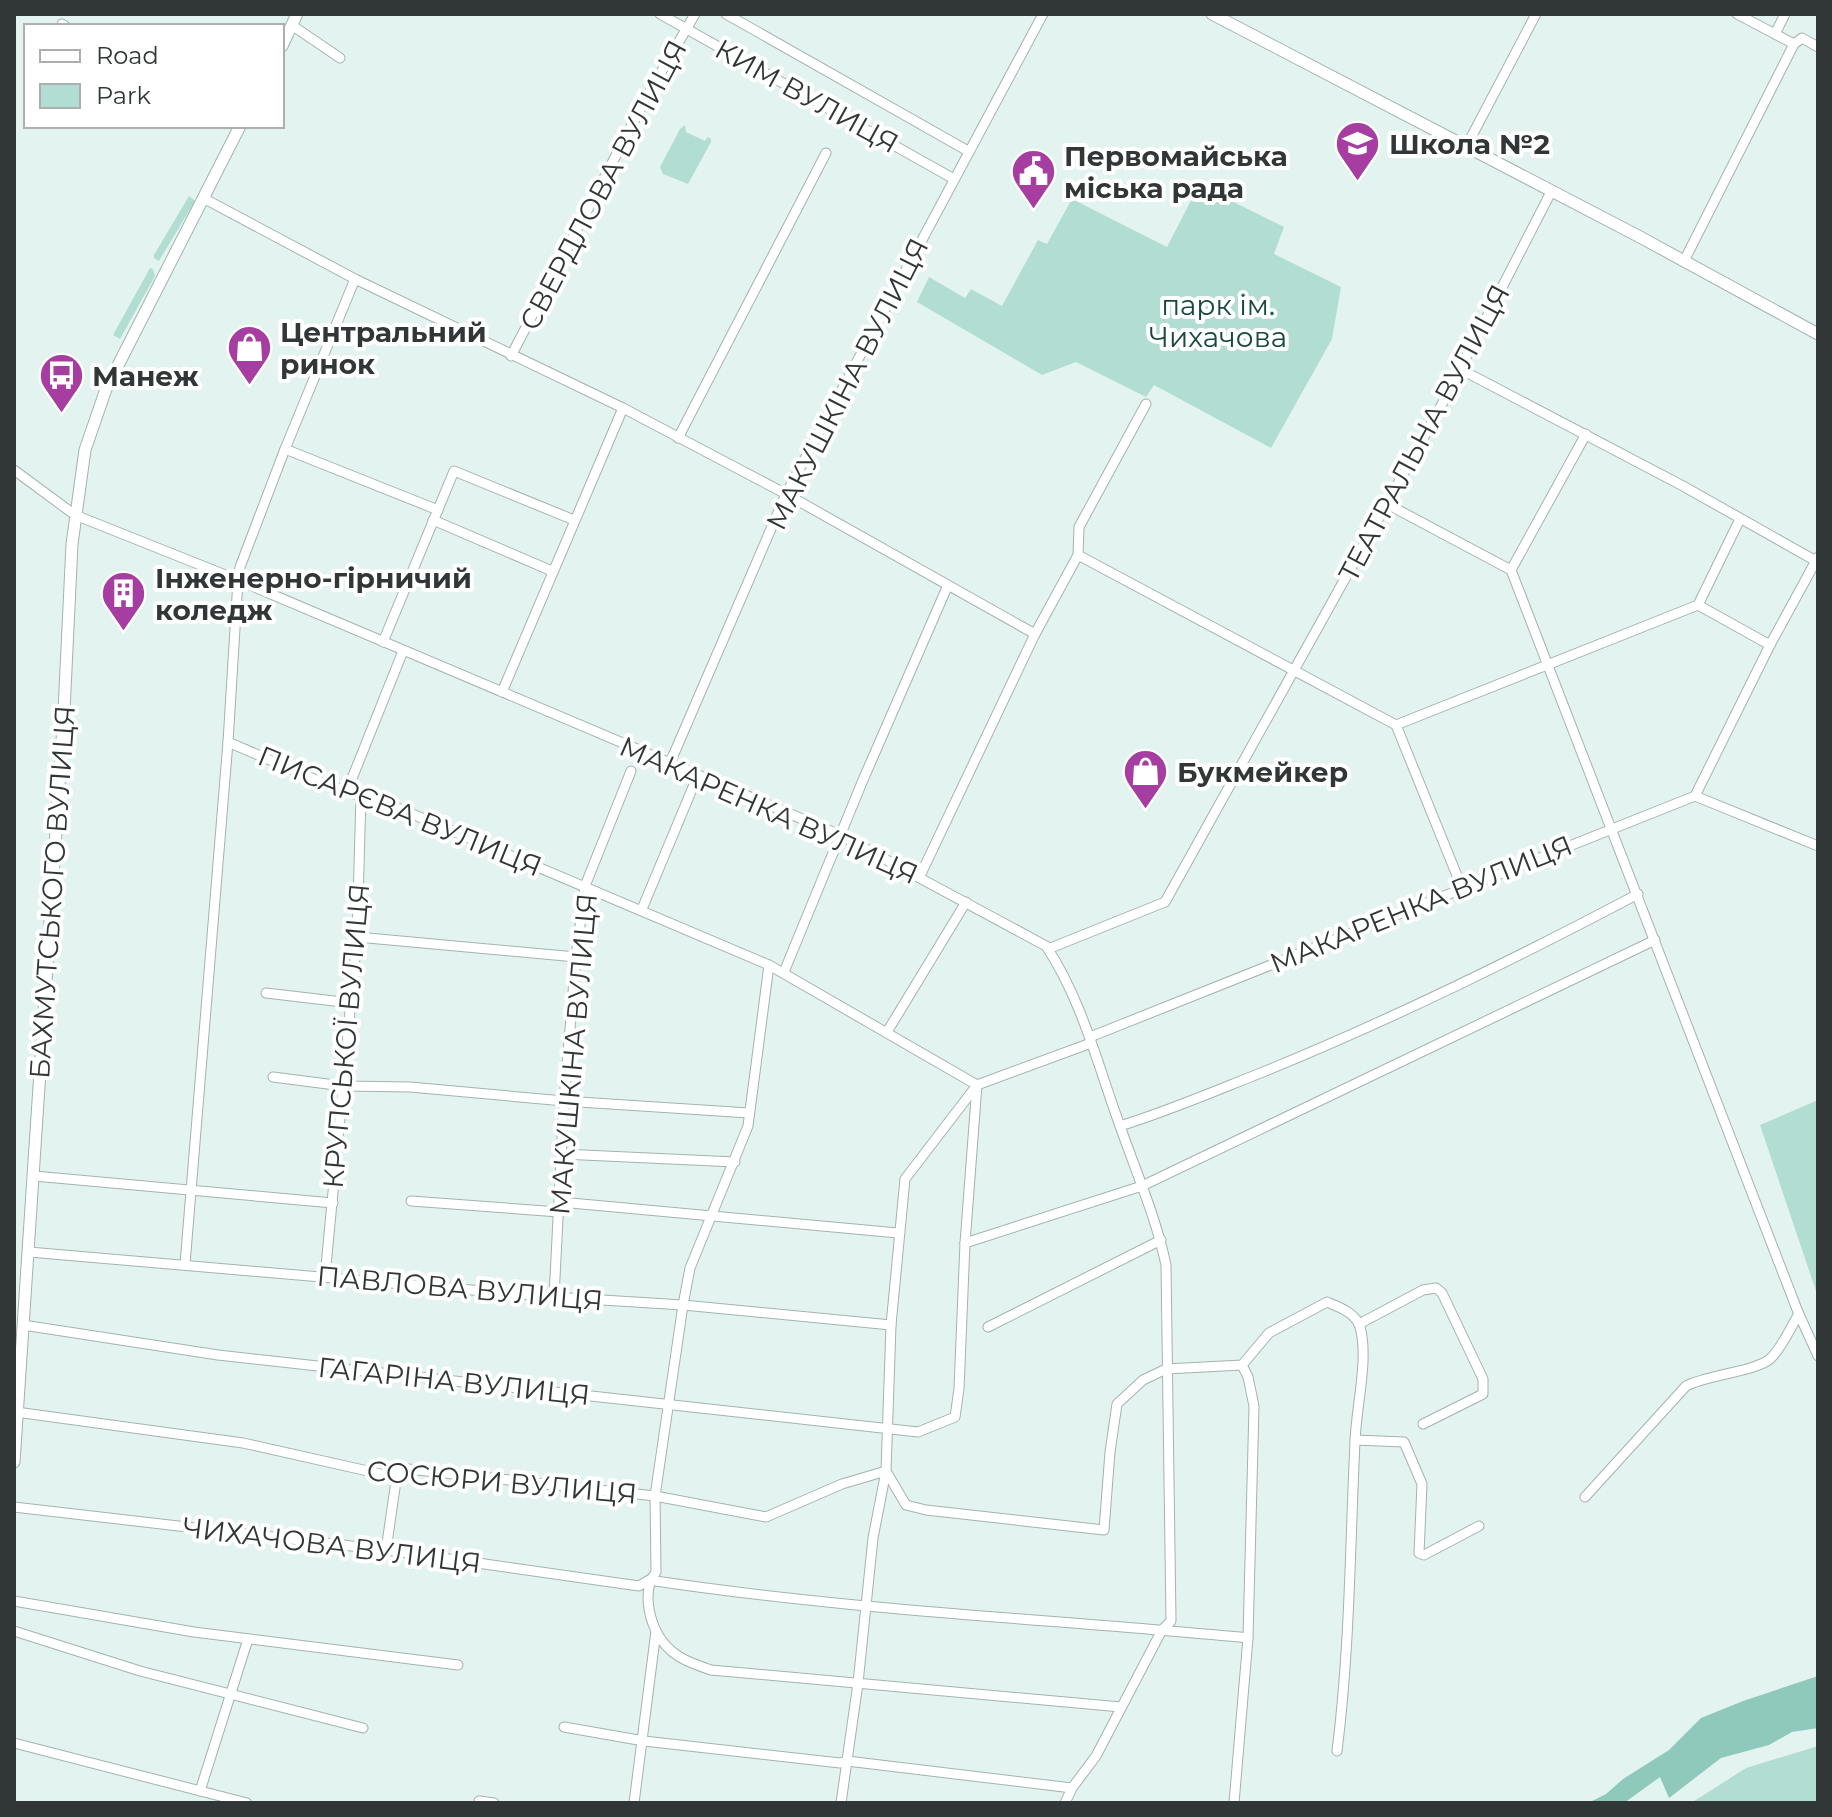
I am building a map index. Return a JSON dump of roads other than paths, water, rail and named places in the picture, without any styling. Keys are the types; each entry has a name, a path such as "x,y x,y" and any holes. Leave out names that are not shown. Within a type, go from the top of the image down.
{"main road":[{"path":"1212,14 1818,334"},
{"path":"284,42 295,20"},
{"name":"БАХМУТСЬКОГО ВУЛИЦЯ","path":"14,1462 75,515 85,450 106,389 239,128"}],"street":[{"name":"КИМ ВУЛИЦЯ","path":"660,14 954,179"},
{"name":"СВЕРДЛОВА ВУЛИЦЯ","path":"511,356 645,100 695,14"},
{"name":"КИМ ВУЛИЦЯ","path":"726,14 968,151"},
{"name":"МАКУШКІНА ВУЛИЦЯ","path":"670,763 786,494 1043,14"},
{"path":"1466,147 1536,14"},
{"path":"1737,14 1794,44"},
{"path":"1775,34 1785,14"},
{"path":"295,20 340,58"},
{"path":"1684,261 1794,44 1802,38 1818,47"},
{"path":"678,438 826,153"},
{"name":"ТЕАТРАЛЬНА ВУЛИЦЯ","path":"1048,949 1165,902 1292,671 1346,582 1551,192"},
{"path":"205,199 355,279 623,408 786,494 1035,634"},
{"path":"185,1264 240,567 355,279"},
{"path":"1460,369 1817,559 1770,645 1695,796 1818,846"},
{"path":"920,876 1035,634 1078,555 1079,527 1146,404"},
{"path":"502,692 623,408"},
{"path":"1511,570 1586,434"},
{"path":"285,449 436,515 552,571"},
{"name":"МАКАРЕНКА ВУЛИЦЯ","path":"14,470 75,515 238,580 840,835 920,876 1048,949 1062,969 1090,1040 1695,796"},
{"path":"383,642 454,471 574,520"},
{"path":"1387,504 1511,570 1799,1314 1818,1356"},
{"path":"1396,725 1698,605 1740,519"},
{"path":"1078,555 1396,725 1462,888"},
{"path":"784,972 948,585"},
{"path":"1698,605 1770,645"},
{"path":"347,791 403,651"},
{"name":"ПИСАРЄВА ВУЛИЦЯ","path":"228,742 328,785 361,795 642,909 769,965 977,1085"},
{"name":"МАКУШКІНА ВУЛИЦЯ","path":"554,1297 564,1101 585,886 631,771"},
{"path":"642,909 698,775"},
{"name":"КРУПСЬКОЇ ВУЛИЦЯ","path":"325,1277 357,937 361,795"},
{"path":"1120,1126 1154,1116 1340,1041 1500,966 1638,894"},
{"path":"887,1032 966,902"},
{"path":"357,937 576,957"},
{"path":"977,1085 965,1243 1142,1186 1655,940"},
{"path":"769,965 743,1143 709,1217 690,1268 683,1305 655,1496 656,1572 649,1580 650,1617 656,1631 664,1647 686,1662 711,1670 1121,1707"},
{"path":"266,993 351,1003"},
{"path":"841,1803 858,1683 873,1538 886,1471 891,1325 905,1179 977,1085 1090,1040 1161,1240 1166,1265 1171,1621 1162,1630 1096,1756 1072,1788 1065,1803"},
{"path":"273,1077 343,1086 410,1087 749,1113"},
{"path":"562,1154 735,1162"},
{"path":"34,1176 333,1203"},
{"path":"411,1201 560,1207 898,1233"},
{"path":"988,1327 1161,1240"},
{"name":"ГАГАРІНА ВУЛИЦЯ","path":"23,1325 218,1355 918,1432 955,1417 965,1243"},
{"name":"ПАВЛОВА ВУЛИЦЯ","path":"29,1252 891,1325"},
{"path":"1359,1324 1423,1290 1436,1288 1442,1293 1485,1388 1483,1394 1423,1424"},
{"path":"886,1471 906,1505 926,1510 1104,1530 1117,1404 1143,1380 1166,1369 1242,1365 1269,1333 1327,1302 1348,1311 1359,1324 1363,1351 1355,1440 1352,1558 1337,1751"},
{"path":"1585,1497 1686,1386 1699,1379 1762,1365 1779,1347 1799,1314"},
{"path":"1234,1803 1248,1638 1254,1406 1242,1365"},
{"name":"СОСЮРИ ВУЛИЦЯ","path":"16,1412 243,1443 390,1476 408,1469 655,1496 766,1517 842,1484 886,1471"},
{"path":"1355,1440 1404,1442 1422,1484 1419,1553 1424,1555 1479,1526"},
{"path":"386,1550 397,1474"},
{"name":"ЧИХАЧОВА ВУЛИЦЯ","path":"14,1507 386,1550 639,1586 649,1580 719,1591 867,1606 1248,1638"},
{"path":"14,1601 248,1639 458,1665"},
{"path":"14,1631 140,1671 363,1728"},
{"path":"634,1803 656,1631"},
{"path":"200,1791 248,1639"},
{"path":"564,1727 644,1741 1072,1788"},
{"path":"14,1743 247,1803"},
{"path":"479,1801 494,1803"}],"place":[{"name":"Школа №2","path":"1358,183"},
{"name":"Первомайська міська рада","path":"1033,211"},
{"name":"Центральний ринок","path":"249,387"},
{"name":"Манеж","path":"61,415"},
{"name":"Інженерно-гірничий коледж","path":"124,633"},
{"name":"Букмейкер","path":"1146,811"}],"park label":[{"name":"парк ім. Чихачова","path":"1218,321"}]}
